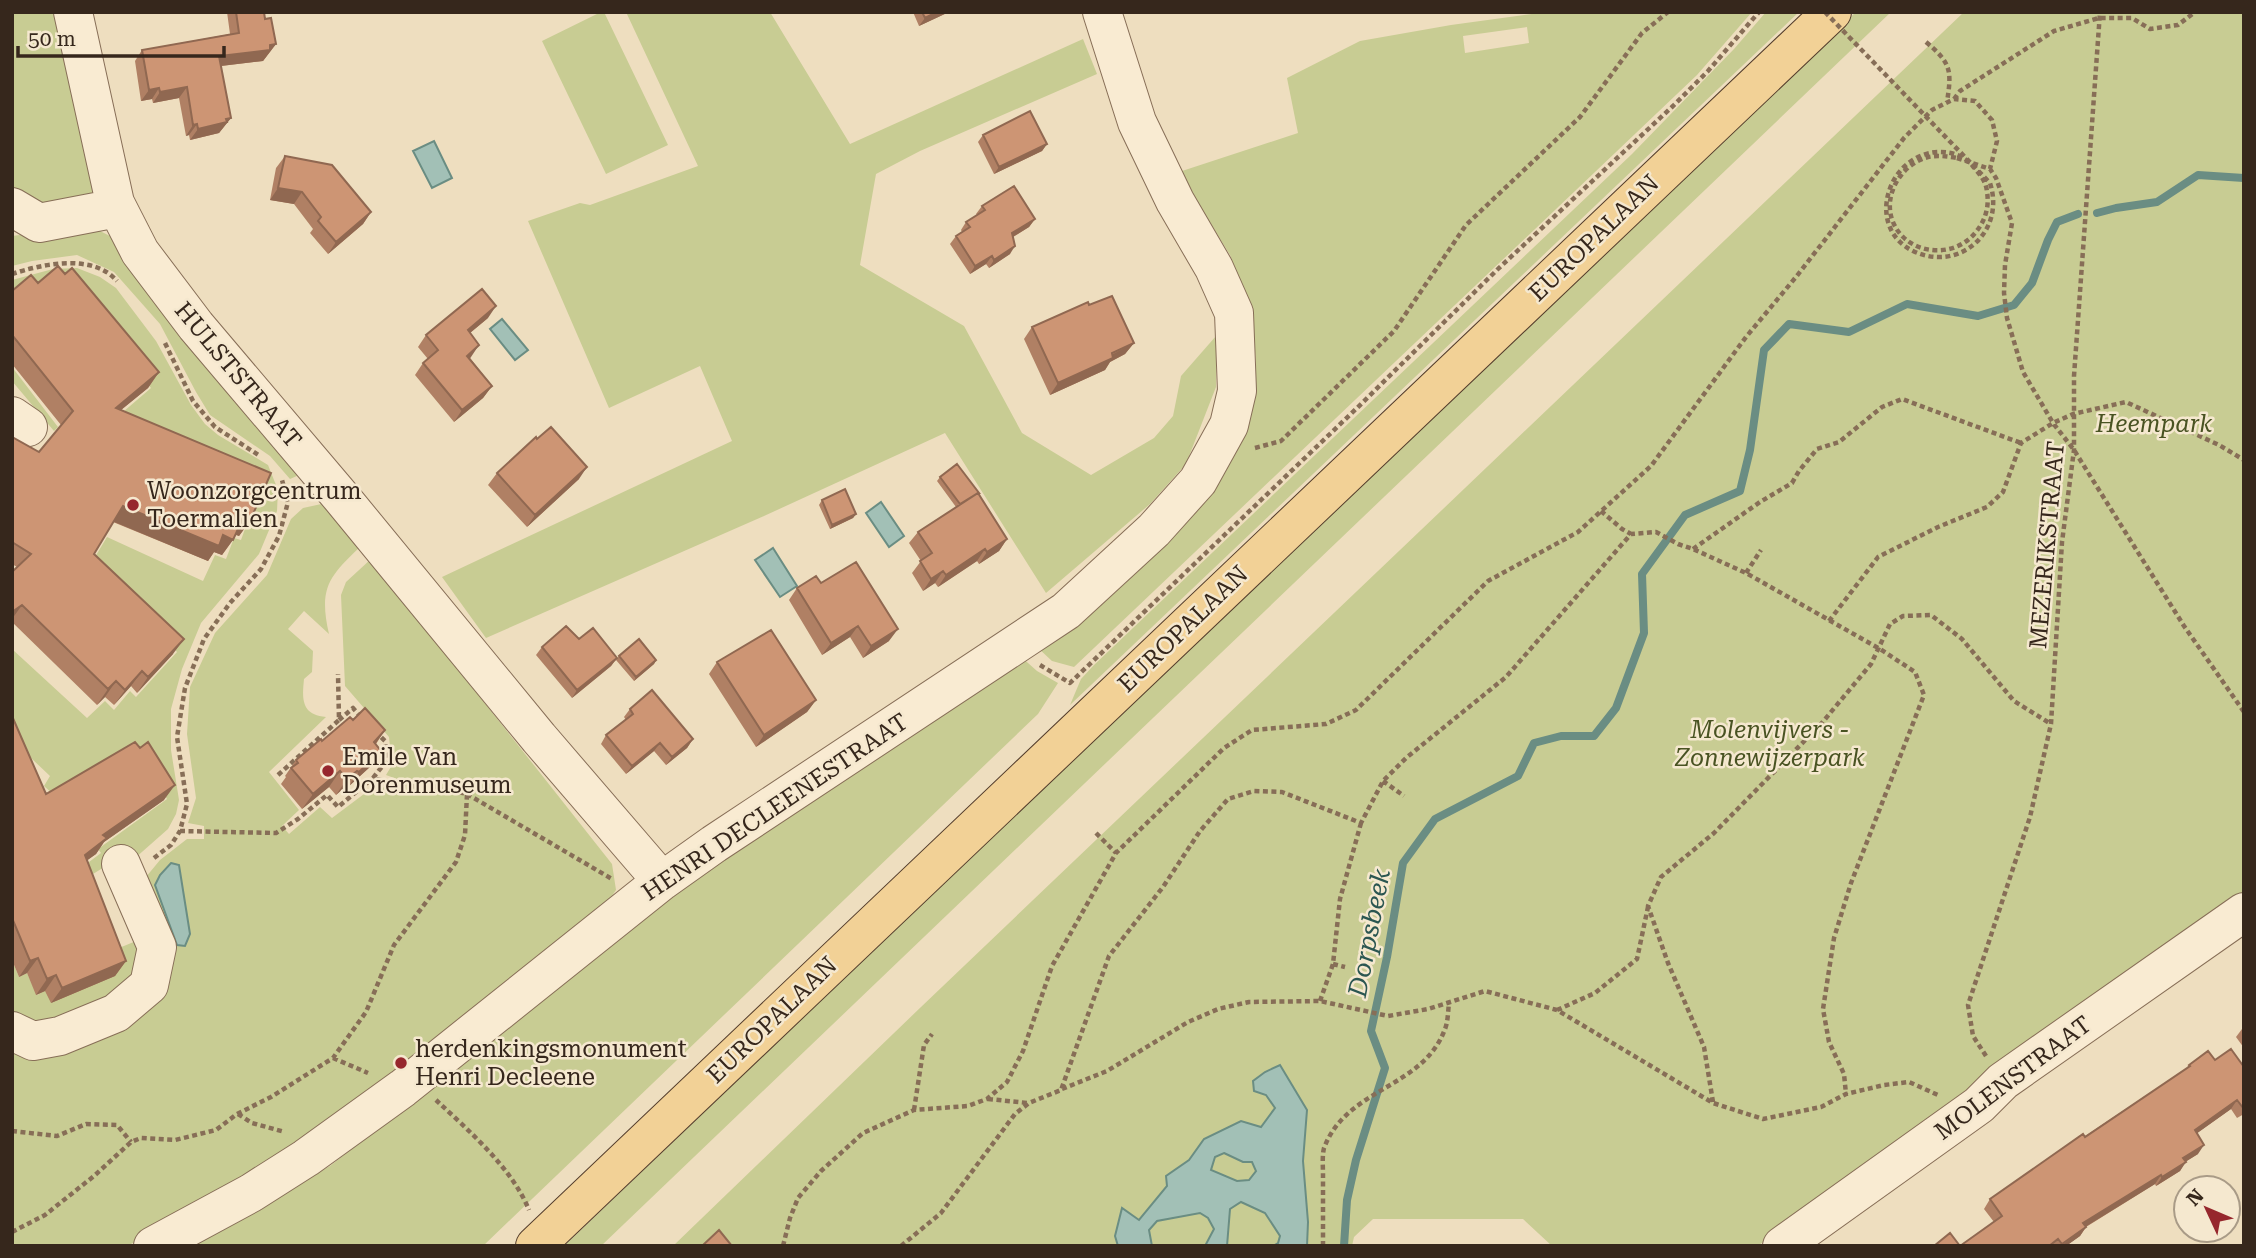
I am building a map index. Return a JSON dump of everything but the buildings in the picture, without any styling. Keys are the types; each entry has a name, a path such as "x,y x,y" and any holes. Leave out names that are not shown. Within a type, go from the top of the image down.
{"main road":[{"name":"EUROPALAAN","path":"533,1231 1832,12"}],"street":[{"name":"HULSTSTRAAT","path":"73,12 117,208 140,252 196,326 662,881"},
{"name":"HENRI DECLEENESTRAAT","path":"153,1246 251,1193 306,1158 402,1088 662,881 1066,611 1154,530 1198,481 1229,425 1237,391 1234,313 1214,268 1175,201 1137,122 1102,12"},
{"path":"21,219 117,208"},
{"path":"12,1031 33,1041 60,1036 116,1013 149,985 157,947 124,871"},
{"name":"MOLENSTRAAT","path":"1782,1246 1979,1105 2003,1081 2244,912"}],"path":[{"path":"1248,450 1281,441 1394,331 1466,225 1580,117 1642,33 1668,12"},
{"path":"1048,655 1038,664 1070,683 1499,268 1673,106 1708,71 1759,12"},
{"path":"1825,12 1990,183 1994,195 1990,222 1969,250 1937,258 1912,250 1901,243 1891,232 1886,216 1887,192 1905,165 1932,152 1955,153 1967,159 1985,181 1989,203 1985,219 1978,231 1967,241 1942,252 1917,246 1893,224 1890,202 1897,180 1920,160 1935,156 1957,158 1990,169 1996,178 2012,223 2005,265 2004,293 2007,318 2023,372 2184,626 2244,712"},
{"path":"783,1246 798,1198 821,1171 863,1133 914,1110 968,1106 987,1099 1007,1082 1023,1051 1052,966 1116,853 1224,748 1252,730 1326,724 1356,710 1488,581 1578,532 1651,466 1746,337 1904,138 1931,110 1954,99 1960,91 2054,31 2099,15 2133,18 2150,29 2178,25 2194,12"},
{"name":"MEZERIKSTRAAT","path":"1991,1062 1973,1036 1968,1005 2030,817 2051,724 2063,542 2074,450 2073,414 2099,15"},
{"path":"1926,42 1943,56 1951,77 1947,102"},
{"path":"1954,99 1975,102 1992,120 1997,141 1990,169"},
{"path":"12,274 32,267 80,262 112,275 121,285"},
{"path":"161,334 193,401 215,427 271,463"},
{"path":"1693,549 1792,483 1818,449 1839,442 1882,407 1902,399 2021,443"},
{"path":"1829,621 1878,557 1938,527 1987,507 2003,492 2021,443 2073,414 2126,402 2219,445 2244,460"},
{"path":"124,871 171,845 180,831 187,804 177,737 185,688 204,639 230,603 261,569 279,536 288,502 283,481 277,472"},
{"path":"1601,511 1631,534 1656,532 1746,573 1880,649 1915,673 1924,695 1851,883 1834,938 1823,1009 1829,1042 1844,1074 1846,1094"},
{"path":"1320,1001 1333,964 1340,899 1361,823 1383,781 1406,758 1506,677 1631,534"},
{"path":"1746,573 1761,550"},
{"path":"1557,1010 1595,993 1637,959 1648,906 1661,877 1714,833 1821,724 1871,664 1890,624 1903,617 1931,615 1962,639 2014,701 2051,724"},
{"path":"338,674 339,720"},
{"path":"278,775 353,708 369,725"},
{"path":"180,831 276,833 327,795 338,807 373,778 388,759 385,741 377,733"},
{"path":"373,778 406,786 428,785 467,794 619,883"},
{"path":"1383,781 1404,796"},
{"path":"1061,1090 1109,956 1163,887 1200,831 1228,799 1254,792 1282,792 1361,823"},
{"path":"12,1232 45,1215 131,1142 141,1138 174,1140 216,1130 237,1114 271,1097 333,1058 366,1012 394,945 456,862 465,835 467,794"},
{"path":"1096,833 1116,853"},
{"path":"1648,906 1668,964 1704,1047 1713,1103"},
{"path":"1333,964 1345,967"},
{"path":"901,1246 940,1213 1015,1114 1029,1103 1107,1071 1188,1022 1218,1009 1249,1002 1320,1001 1388,1016 1428,1009 1485,991 1557,1010 1713,1103 1763,1119 1821,1107 1846,1094 1884,1085 1909,1082 1940,1096"},
{"path":"1323,1246 1323,1151 1335,1128 1349,1111 1373,1094 1407,1077 1430,1055 1445,1030 1449,1003"},
{"path":"914,1110 924,1045 932,1034"},
{"path":"333,1058 370,1074"},
{"path":"430,1095 477,1139 522,1192 533,1231"},
{"path":"987,1099 1029,1103"},
{"path":"237,1114 252,1124 288,1133"},
{"path":"12,1131 57,1136 86,1124 117,1125 131,1142"}],"green space":[{"path":"12,12 51,12 56,18 96,198 39,212 12,195"},
{"path":"604,12 668,145 606,174 542,41"},
{"path":"626,12 770,12 850,144 1083,39 1097,74 920,151 876,174 860,265 964,326 1022,433 1091,475 1154,438 1173,416 1181,376 1216,336 1216,387 1186,464 1150,504 1046,593 945,433 486,638 442,577 732,441 700,366 609,408 528,221 580,203 590,205 698,166"},
{"path":"1547,12 1752,12 1697,75 1074,667 1052,661 1037,647 1236,441 1256,363 1252,314 1230,255 1179,172 1298,133 1287,78 1360,41","holes":["1527,27 1529,43 1465,53 1463,36"]},
{"path":"1766,12 1799,12 1070,705 1081,679 1093,666 1632,154 1734,49"},
{"path":"1856,12 1891,12 601,1246 564,1246"},
{"name":"Molenvijvers - Zonnewijzerpark","path":"1964,12 2244,12 2244,892 1797,1220 1757,1246 1552,1246 1523,1219 1373,1219 1354,1237 1352,1246 673,1246 921,1007"},
{"path":"90,226 120,241 308,471 290,479 270,456 210,415 160,324 114,272 77,255 12,266 12,236"},
{"path":"77,268 100,277 116,288 156,341 191,405 205,424 218,435 268,465 278,490 277,511 259,554 201,623 182,669 171,709 171,750 179,800 176,814 168,829 134,859 129,852 88,877 77,871 101,853 98,849 167,799 140,755 54,795 44,786 50,776 12,740 12,649 87,718 105,701 114,710 130,691 136,697 177,652 92,562 107,537 203,581 215,555 226,559 234,538 241,540 260,487 116,418 151,388 62,281 12,296 12,280 53,269"},
{"path":"12,367 58,427 54,431 12,381"},
{"path":"326,503 363,544 335,574 326,593 329,634 304,611 288,629 313,651 312,672 304,679 305,705 312,713 326,717 269,772 299,810 282,826 289,834 320,807 332,818 376,785 398,792 405,782 386,775 392,765 389,737 345,686 341,595 346,582 371,559 612,864 616,890 597,918 254,1180 127,1246 12,1246 12,1047 151,995 141,883 160,860 187,839 204,839 204,826 188,823 196,798 187,734 190,687 215,633 267,575 291,519 303,508"},
{"path":"1019,655 1037,671 1058,683 1038,714 483,1246 183,1246 330,1166 684,885"},
{"path":"141,939 133,988 57,1024 12,1017 12,960 19,977 27,973 37,995 119,948"}],"water":[{"path":"434,141 452,178 432,188 413,151"},
{"path":"502,319 528,350 515,360 490,329"},
{"path":"881,502 904,536 889,547 866,513"},
{"path":"773,548 797,586 780,597 755,560"},
{"path":"171,863 179,865 190,934 185,946 177,945 155,885"},
{"path":"1280,1065 1307,1110 1303,1161 1308,1222 1307,1246 1273,1246 1278,1243 1280,1236 1265,1213 1241,1202 1230,1209 1227,1246 1205,1246 1214,1229 1208,1218 1200,1213 1157,1221 1149,1230 1152,1246 1118,1246 1115,1236 1122,1208 1139,1220 1167,1186 1166,1176 1189,1160 1204,1139 1241,1121 1261,1127 1275,1108 1266,1095 1254,1091 1253,1081","holes":["1224,1153 1243,1162 1252,1162 1256,1171 1249,1180 1237,1181 1211,1170 1215,1157"]}],"waterway":[{"name":"Dorpsbeek","path":"2097,213 2157,202 2198,175 2244,178"},
{"name":"Dorpsbeek","path":"1344,1246 1347,1200 1356,1160 1385,1068 1371,1031 1403,863 1435,819 1518,776 1534,743 1561,736 1594,736 1616,708 1644,633 1642,574 1685,515 1740,491 1750,450 1764,350 1789,324 1849,332 1907,304 1978,316 2014,305 2032,283 2057,222 2078,214"}],"place":[{"name":"Woonzorgcentrum Toermalien","path":"133,505"},
{"name":"Emile Van Dorenmuseum","path":"328,771"},
{"name":"herdenkingsmonument Henri Decleene","path":"401,1063"}],"park label":[{"name":"Heempark","path":"2154,424"}]}
